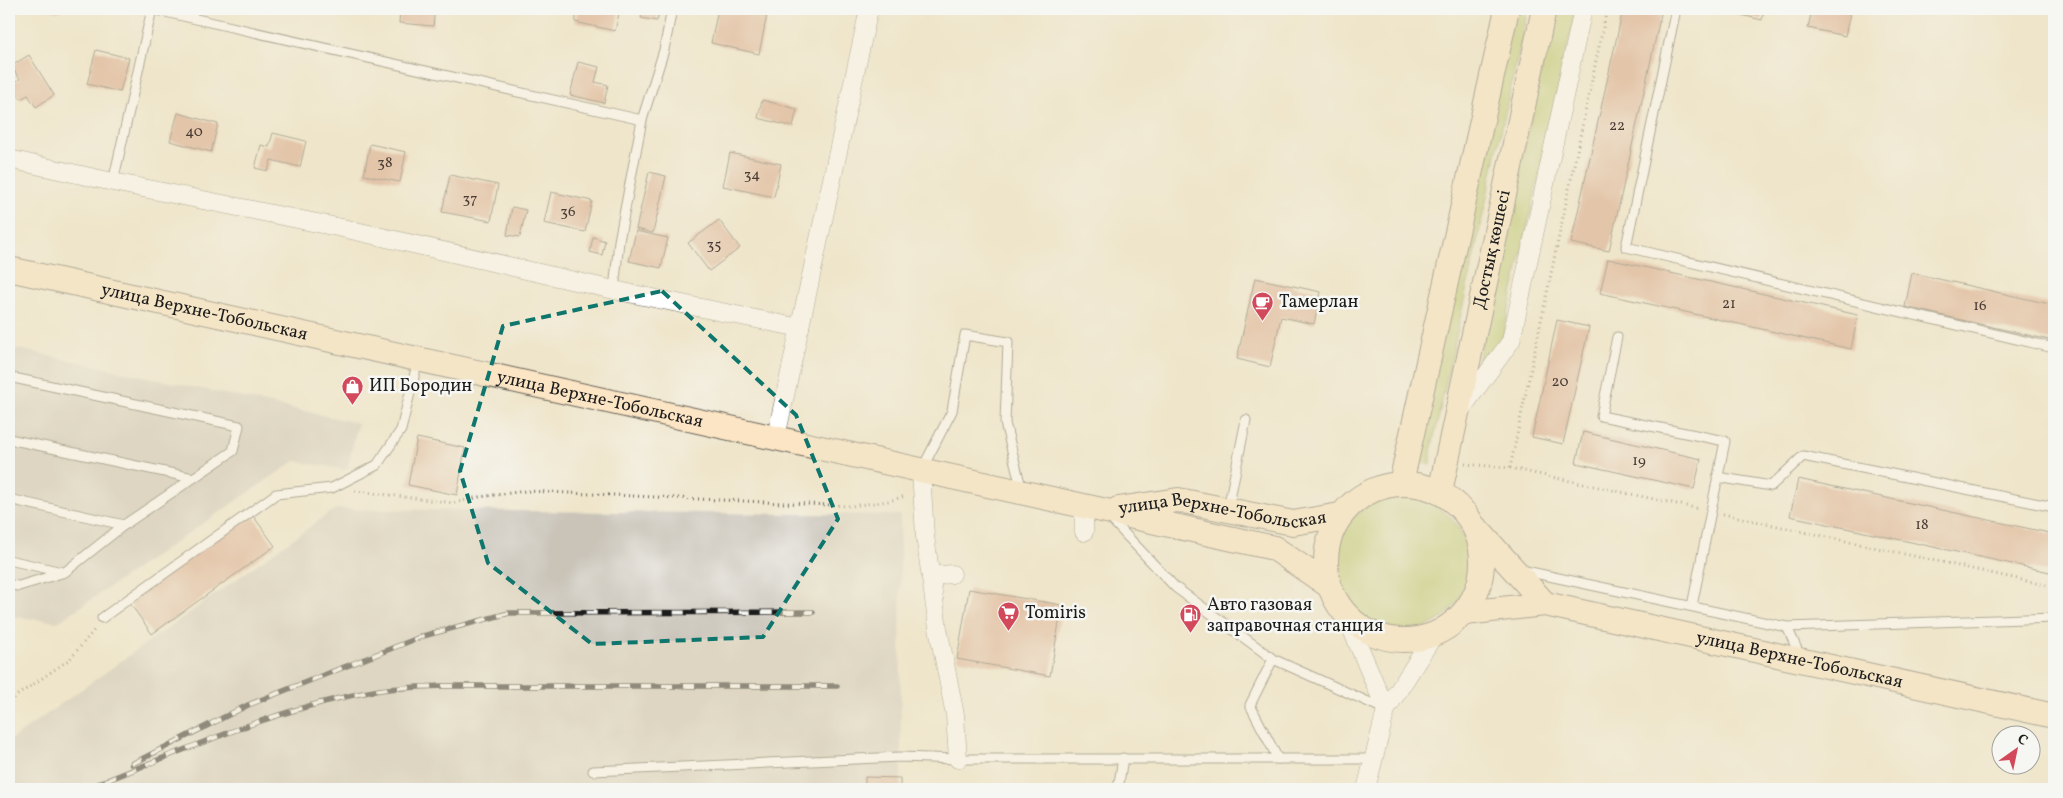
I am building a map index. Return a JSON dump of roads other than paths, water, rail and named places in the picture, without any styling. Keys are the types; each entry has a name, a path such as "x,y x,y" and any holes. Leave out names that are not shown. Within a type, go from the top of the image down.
{"street":[{"path":"776,437 818,235 869,9"},
{"name":"Достық көшесі","path":"1401,483 1507,9"},
{"name":"Достық көшесі","path":"1440,492 1544,9"},
{"path":"1455,418 1511,341 1583,9"},
{"path":"9,159 348,229 614,290 800,328"},
{"name":"улица Верхне-Тобольская","path":"9,269 776,437 922,481 1023,494 1274,548 1328,584"},
{"path":"922,481 925,536 955,715 958,759"},
{"path":"1401,483 1421,485 1440,492 1458,505 1511,568 1545,604"},
{"name":"улица Верхне-Тобольская","path":"1401,483 1382,486 1364,494 1340,515 1326,544 1324,564 1328,584 1347,618 1367,632 1392,641 1424,638"},
{"name":"улица Верхне-Тобольская","path":"1094,509 1178,500 1292,524 1340,515"},
{"path":"1084,532 1094,509"},
{"path":"1366,789 1386,710 1424,638 1451,626 1465,613 1476,593 1482,573 1481,548 1472,523"},
{"path":"931,576 952,574"},
{"name":"улица Верхне-Тобольская","path":"1465,613 1545,604 2054,716"},
{"path":"1347,618 1386,710"}],"lane":[{"path":"113,182 152,9 642,120"},
{"path":"614,290 619,241 642,120 664,50 672,9"},
{"path":"1676,9 1626,247 2054,348"},
{"path":"922,481 952,411 965,335 1008,342 1005,423 1023,494"},
{"path":"1617,337 1601,416 1725,440 1692,606"},
{"path":"102,618 276,494 332,488 377,466 401,430 418,360"},
{"path":"9,377 239,426 233,451 124,525 65,572 20,586 9,584"},
{"path":"1227,510 1246,420"},
{"path":"9,438 193,478"},
{"path":"1718,477 1771,486 1802,456 2054,507"},
{"path":"9,500 124,525"},
{"path":"1094,509 1174,587 1273,659 1386,710"},
{"path":"9,560 65,572"},
{"path":"1511,568 1787,627 2054,618"},
{"path":"1787,627 1802,661"},
{"path":"1273,659 1250,705 1278,759"},
{"path":"593,771 900,757 958,759 1374,759"},
{"path":"1118,789 1123,758"}],"railway":[{"path":"132,764 248,705 423,636 509,613 813,612"},
{"path":"85,789 267,719 304,707 380,690 441,686 837,686"}],"place":[{"name":"Тамерлан","path":"1263,321"},
{"name":"ИП Бородин","path":"353,405"},
{"name":"Tomiris","path":"1009,632"},
{"name":"Авто газовая заправочная станция","path":"1191,634"}]}
